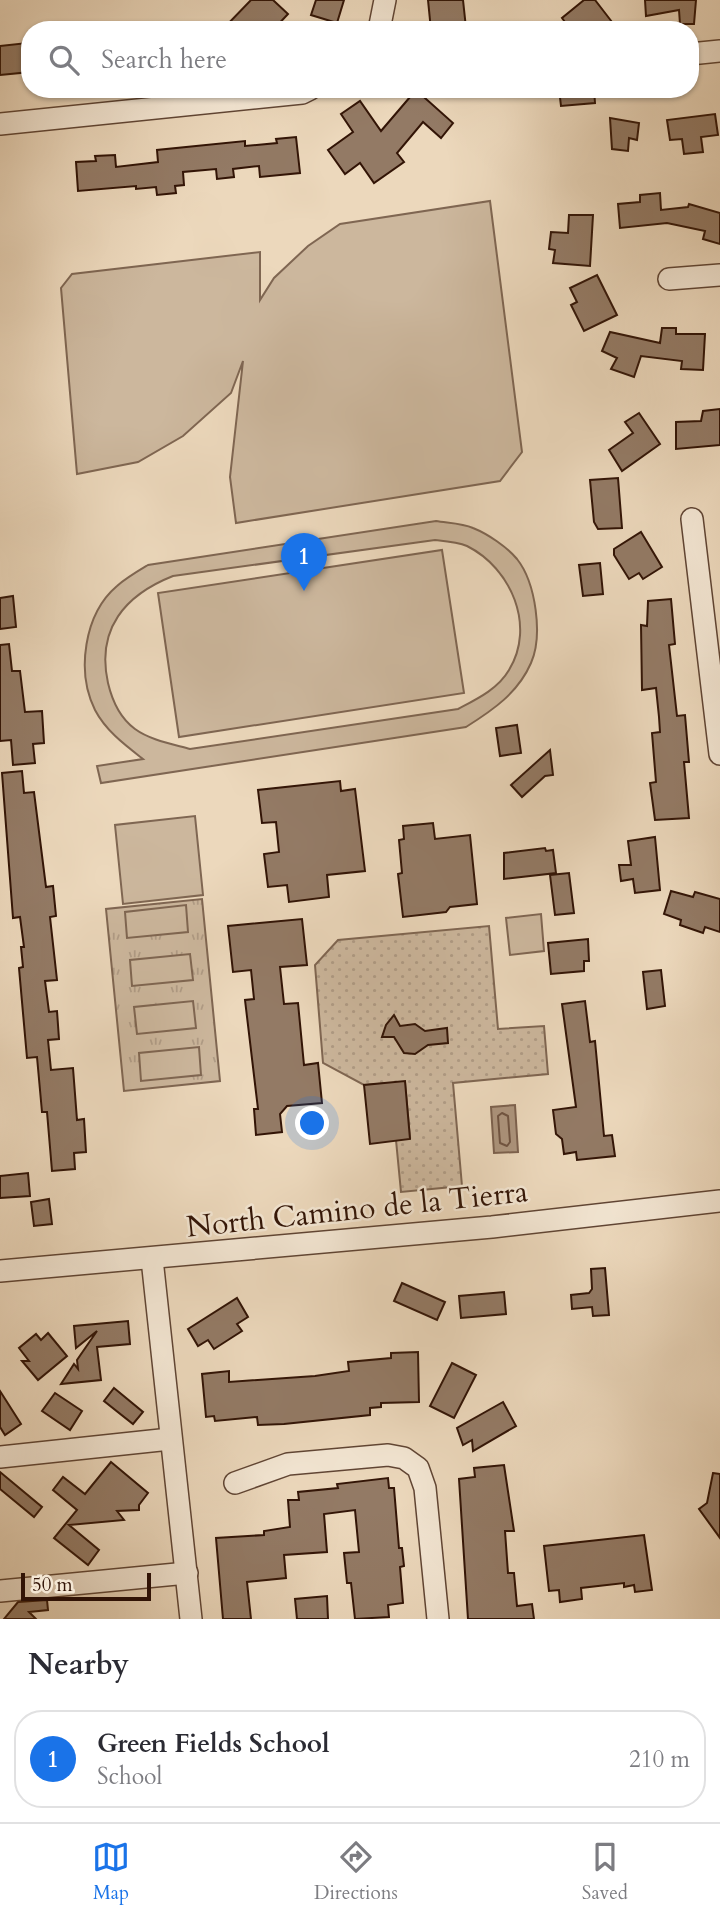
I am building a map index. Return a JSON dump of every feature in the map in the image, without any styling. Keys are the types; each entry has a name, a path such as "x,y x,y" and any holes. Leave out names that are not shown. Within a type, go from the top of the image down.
{"street":[{"path":"381,21 385,0"},
{"path":"699,53 720,51"},
{"path":"0,124 253,98"},
{"path":"669,279 720,275"},
{"path":"692,519 720,754"},
{"name":"North Camino de la Tierra","path":"0,1271 492,1227 720,1201"},
{"path":"152,1259 191,1619"},
{"path":"0,1457 170,1439"},
{"path":"235,1483 288,1464 388,1455 416,1456 425,1488 438,1619"},
{"path":"0,1591 187,1573"}],"green space":[{"path":"490,201 522,452 500,481 236,523 230,477 243,361 231,393 183,436 138,462 77,474 61,288 72,274 260,252 260,300 274,278 308,246 340,224"},
{"path":"436,521 464,525 503,546 524,569 536,610 535,652 526,674 512,692 466,727 101,783 97,766 143,759 110,731 95,710 86,679 86,644 97,612 106,598 121,583 148,565","holes":["435,540 467,546 483,556 507,583 519,617 517,653 509,670 493,688 458,709 190,749 141,733 125,720 117,708 108,683 105,664 106,646 111,630 128,604 156,584 173,576"]},
{"path":"442,550 464,693 179,737 158,593"},
{"path":"195,816 203,895 123,904 115,825"},
{"path":"202,899 220,1081 124,1091 106,909"},
{"path":"186,905 188,932 127,938 125,912"},
{"path":"541,914 544,951 510,955 506,918"},
{"path":"489,926 498,1029 544,1026 548,1074 453,1083 462,1186 401,1192 396,1140 410,1138 405,1082 364,1085 323,1063 315,965 338,940"},
{"path":"190,954 193,980 132,986 130,960"},
{"path":"193,1001 196,1028 137,1034 134,1007"},
{"path":"199,1047 201,1075 141,1081 139,1053"}],"water":[{"path":"515,1105 518,1152 494,1153 491,1107"}],"building":[{"path":"251,0 273,0 288,14 281,21 231,21"},
{"path":"316,0 344,0 338,21 311,15"},
{"path":"428,0 463,0 465,21 430,21"},
{"path":"584,0 595,0 611,21 564,21 562,18"},
{"path":"645,0 696,0 694,21 680,21 679,10 646,16"},
{"path":"21,44 21,73 0,75 0,46"},
{"path":"409,98 425,98 453,123 441,138 423,122 397,153 404,162 374,183 360,163 345,174 328,150 353,132 341,114 360,101 381,131"},
{"path":"560,98 595,98 595,103 561,106"},
{"path":"715,114 718,135 701,137 703,152 684,154 682,139 670,140 667,120"},
{"path":"610,118 639,123 637,140 629,138 628,151 612,149"},
{"path":"296,137 300,173 260,177 259,166 233,169 234,177 217,179 216,169 183,172 184,185 175,186 176,193 157,195 156,187 136,189 136,186 78,191 76,162 96,161 95,156 115,155 116,167 158,162 157,150 245,141 245,146 277,143 276,139"},
{"path":"660,193 661,210 688,207 689,204 720,213 720,244 703,239 705,231 667,223 620,228 618,204 640,202 640,195"},
{"path":"569,215 593,215 590,266 553,263 555,250 549,249 551,232 568,233"},
{"path":"597,275 617,315 584,331 571,305 577,302 570,288"},
{"path":"662,328 676,328 676,334 705,334 703,370 681,369 682,361 641,356 634,377 611,369 617,358 602,351 610,332 660,343"},
{"path":"720,409 720,445 676,449 676,422 701,421 703,411"},
{"path":"639,413 660,444 622,471 609,450 633,433 625,422"},
{"path":"618,478 622,528 598,529 594,522 590,480"},
{"path":"641,532 662,567 643,579 639,573 629,579 614,555 614,549"},
{"path":"600,563 603,594 583,596 579,565"},
{"path":"13,596 16,627 0,629 0,598"},
{"path":"671,599 675,644 669,645 677,716 685,715 689,762 684,762 689,818 655,820 650,783 656,782 652,733 660,732 659,717 656,688 642,690 641,625 647,626 648,601"},
{"path":"9,644 12,671 20,671 25,712 42,711 44,743 33,744 35,763 13,765 11,740 0,741 0,645"},
{"path":"517,725 521,753 500,756 496,728"},
{"path":"550,750 553,775 545,776 522,797 511,785"},
{"path":"22,771 24,793 34,792 46,887 53,886 56,916 50,917 57,980 45,981 49,1012 57,1011 59,1039 48,1040 51,1070 73,1068 77,1120 84,1119 86,1152 74,1153 75,1169 52,1171 47,1112 42,1112 37,1057 27,1058 19,968 23,967 21,947 24,947 20,917 13,918 2,773"},
{"path":"340,781 341,791 355,789 365,871 327,875 329,897 289,902 287,885 268,887 264,854 279,852 276,822 262,823 258,790"},
{"path":"433,823 435,839 470,835 477,904 450,907 446,912 403,917 398,874 402,873 399,840 404,839 403,826"},
{"path":"655,837 660,890 635,893 633,879 621,881 619,865 631,865 628,841"},
{"path":"545,848 546,851 553,850 556,873 504,879 504,853"},
{"path":"569,873 574,913 555,915 550,875"},
{"path":"671,891 693,897 695,892 720,899 720,932 705,927 703,933 680,925 681,920 664,914"},
{"path":"302,919 307,965 280,967 284,1004 298,1003 304,1065 318,1063 322,1103 287,1106 280,1114 282,1132 256,1135 254,1109 258,1109 245,1000 254,999 251,970 233,972 228,926"},
{"path":"588,939 589,961 584,961 584,971 551,974 548,943"},
{"path":"661,970 665,1006 647,1009 643,972"},
{"path":"585,1001 590,1042 595,1041 604,1136 612,1135 615,1156 577,1160 576,1152 564,1154 562,1139 556,1134 553,1110 576,1107 562,1004"},
{"path":"394,1015 400,1026 415,1024 425,1031 447,1028 448,1043 428,1045 415,1054 404,1053 394,1037 382,1037 386,1025"},
{"path":"405,1081 410,1139 370,1144 364,1085"},
{"path":"28,1173 30,1196 0,1198 0,1176"},
{"path":"49,1199 52,1224 34,1226 31,1202"},
{"path":"605,1268 609,1315 593,1316 592,1307 572,1309 571,1295 589,1293 592,1289 591,1269"},
{"path":"402,1283 445,1302 437,1320 394,1301"},
{"path":"504,1292 506,1314 461,1318 459,1296"},
{"path":"237,1298 248,1317 237,1324 242,1331 214,1349 208,1340 198,1346 188,1329"},
{"path":"128,1321 130,1344 97,1347 101,1380 61,1384 74,1364 78,1369 77,1360 97,1331 76,1348 74,1326"},
{"path":"48,1333 67,1356 38,1380 22,1361 29,1361 19,1348 36,1334 41,1340"},
{"path":"418,1352 419,1402 381,1403 381,1407 370,1408 370,1415 284,1424 258,1425 257,1417 215,1421 214,1416 206,1417 202,1374 229,1371 229,1382 315,1376 349,1371 348,1362 391,1358 391,1353"},
{"path":"452,1363 476,1375 454,1418 430,1406"},
{"path":"114,1388 143,1412 133,1424 104,1401"},
{"path":"0,1391 21,1424 5,1435 0,1427"},
{"path":"55,1393 82,1411 70,1430 42,1411"},
{"path":"503,1402 516,1426 473,1451 472,1440 463,1445 457,1428"},
{"path":"111,1462 148,1493 139,1505 139,1510 117,1511 124,1520 69,1525 99,1550 88,1565 54,1538 77,1510 53,1490 63,1477 85,1494"},
{"path":"504,1465 514,1531 505,1531 508,1573 514,1573 517,1606 532,1604 534,1619 468,1619 459,1479 475,1477 474,1468"},
{"path":"0,1472 42,1507 34,1517 0,1489"},
{"path":"713,1473 720,1474 720,1538 699,1509 707,1503"},
{"path":"388,1478 389,1488 394,1488 399,1548 402,1548 404,1566 400,1567 403,1603 388,1605 389,1617 355,1619 344,1553 359,1552 355,1510 324,1514 327,1552 284,1555 286,1578 247,1582 251,1619 223,1619 216,1538 264,1535 264,1531 290,1527 288,1500 299,1500 298,1492 338,1488 337,1484"},
{"path":"644,1535 652,1590 635,1592 634,1585 624,1587 624,1583 581,1588 582,1599 560,1602 559,1590 549,1591 544,1546"},
{"path":"327,1596 328,1619 297,1619 295,1599"},
{"path":"47,1600 48,1610 29,1612 36,1619 4,1619 18,1602"}],"place":[{"name":"Green Fields School","path":"304,591"}]}
